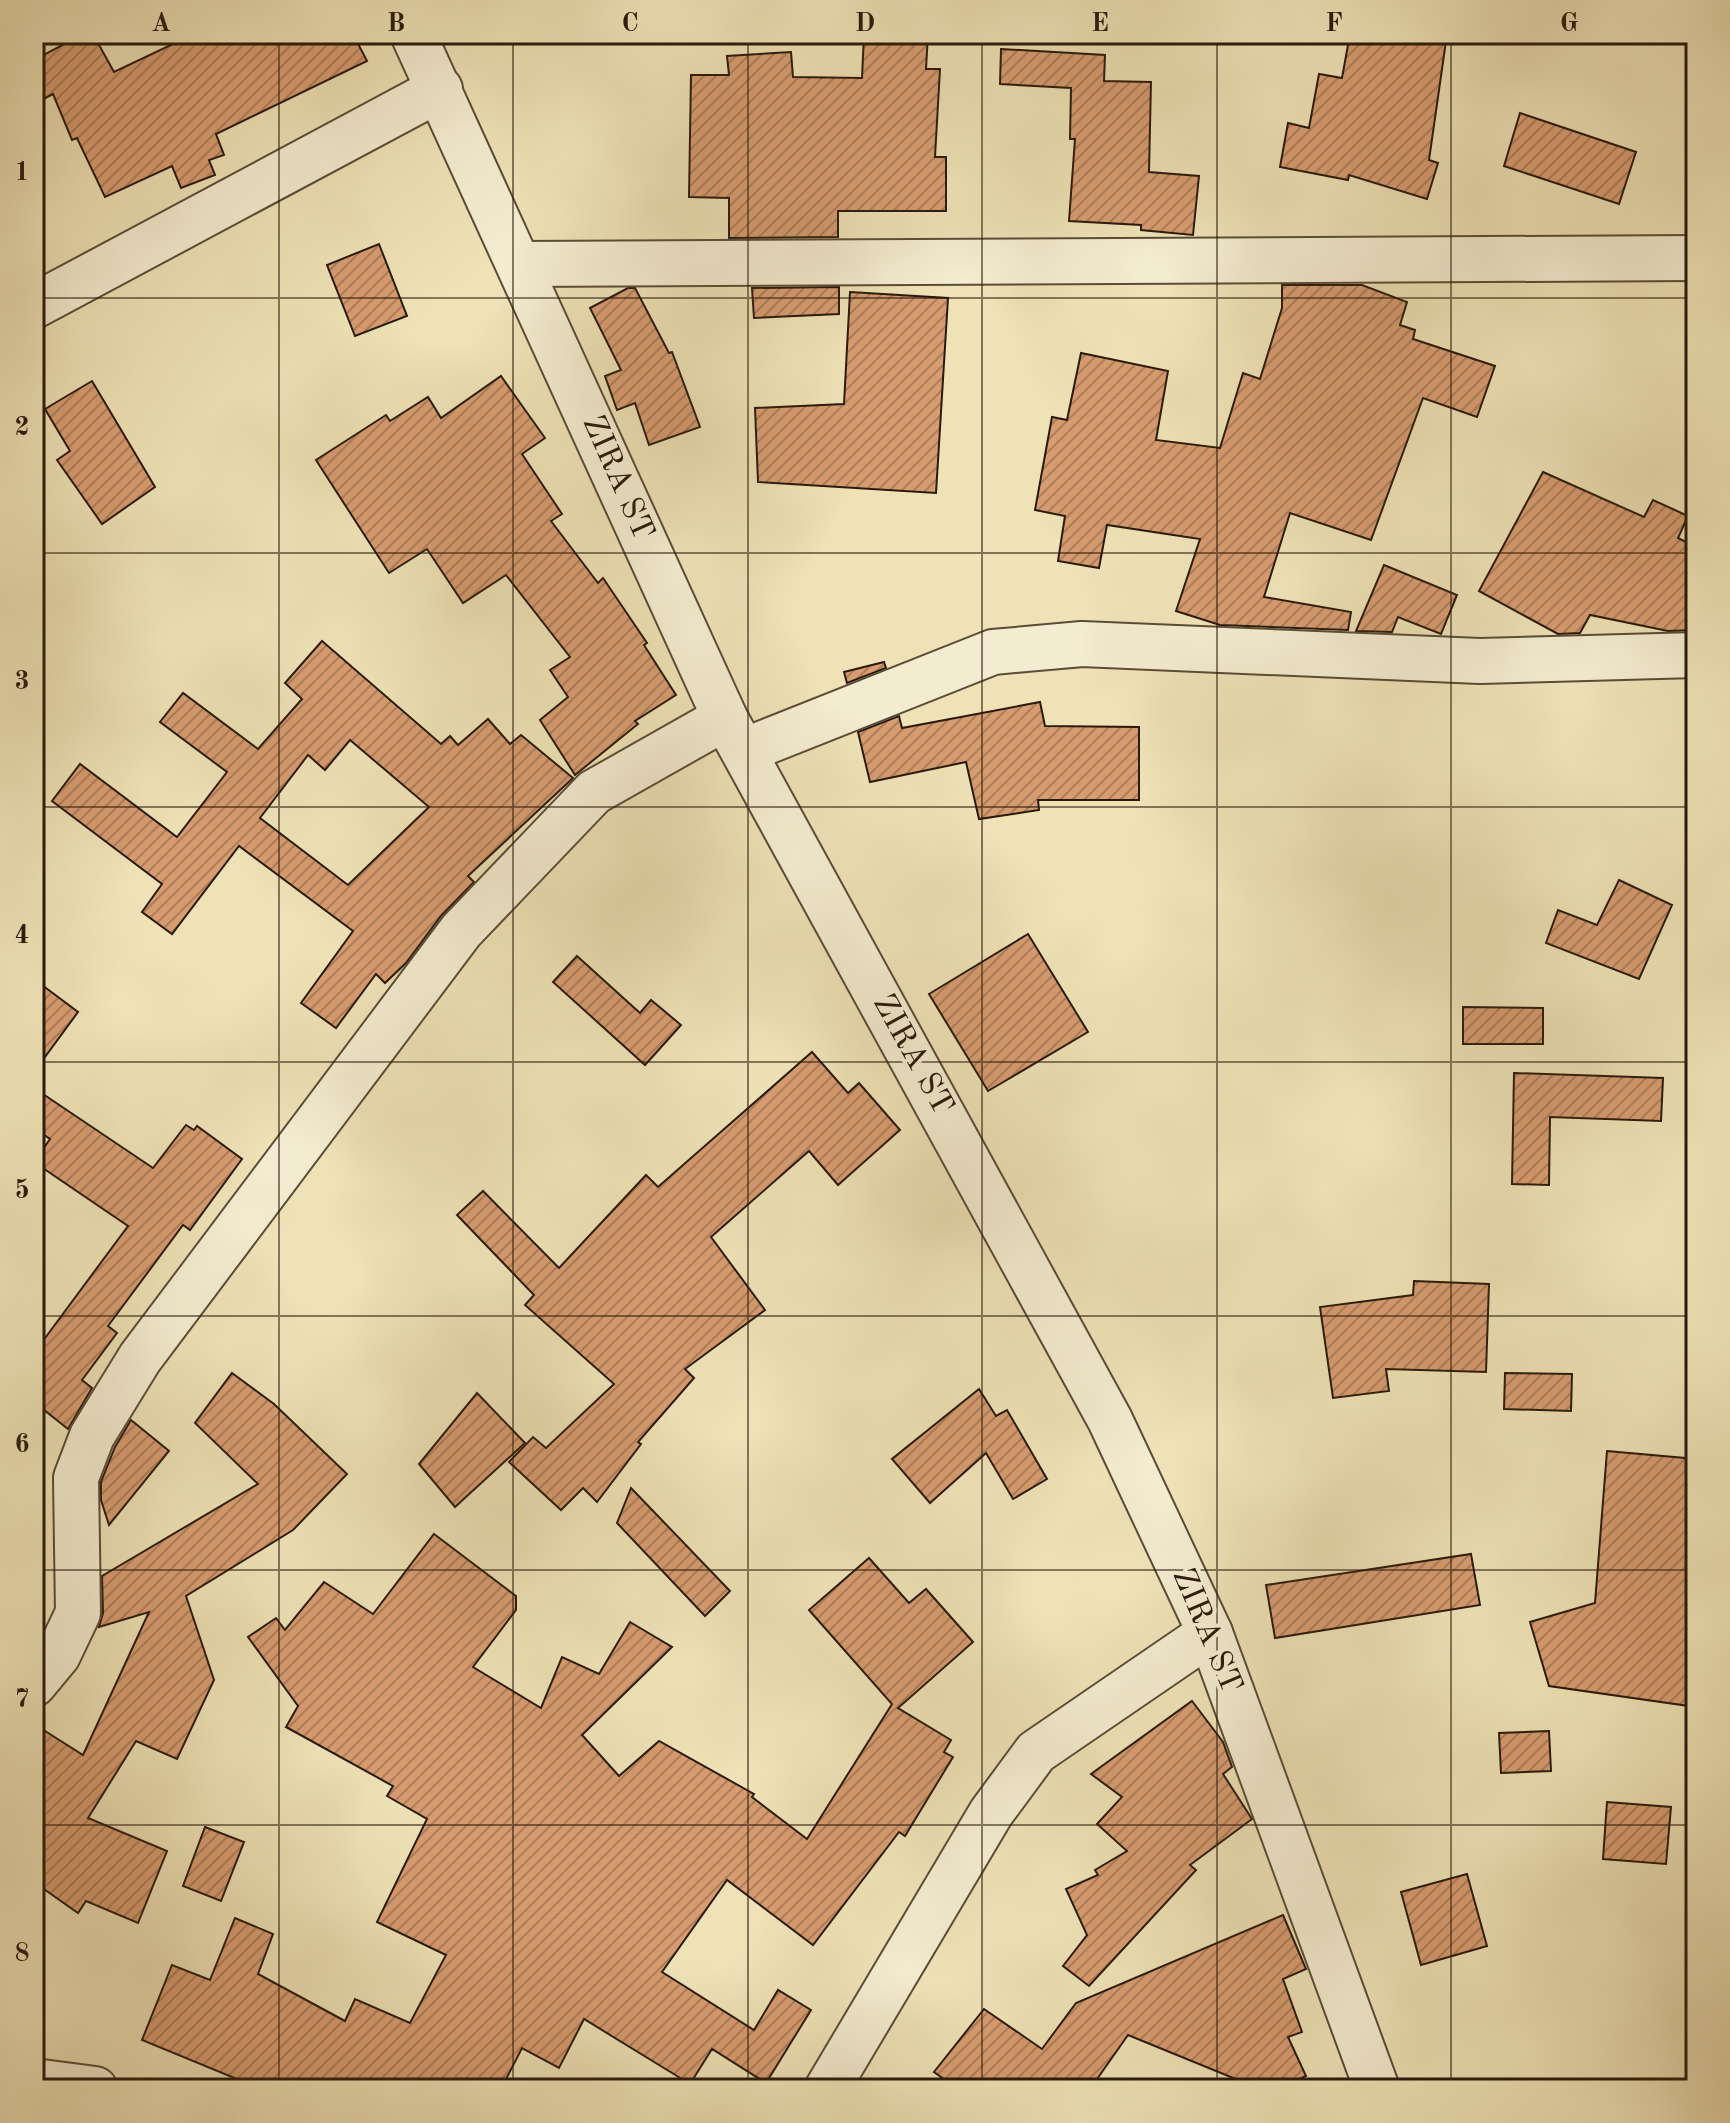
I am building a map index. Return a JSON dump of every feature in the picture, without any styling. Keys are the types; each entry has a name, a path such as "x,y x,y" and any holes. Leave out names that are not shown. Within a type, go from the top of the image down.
{"street":[{"name":"ZIRA ST","path":"413,34 735,734 1110,1420 1210,1633 1377,2089"},
{"path":"34,306 440,89"},
{"path":"521,264 1696,258"},
{"path":"34,1684 58,1655 78,1613 76,1478 92,1436 140,1358 461,931 594,792 735,734 993,652 1082,644 1480,661 1696,655"},
{"path":"827,2089 991,1813 1036,1752 1210,1633"},
{"path":"34,2081 95,2089"}],"building":[{"path":"83,34 93,34 114,72 194,34 353,34 367,61 216,134 224,155 209,160 215,175 181,188 172,166 105,197 77,138 72,140 53,94 34,104 34,60"},
{"path":"864,34 928,34 926,69 940,69 935,157 946,157 946,211 838,211 838,237 729,238 729,198 689,197 691,75 729,75 727,56 791,52 793,77 862,78"},
{"path":"1350,34 1447,34 1429,160 1438,163 1427,199 1349,175 1348,180 1280,167 1288,123 1309,128 1319,74 1342,78"},
{"path":"1001,49 1105,55 1104,81 1151,82 1149,172 1199,176 1193,235 1141,230 1141,225 1069,221 1075,139 1070,139 1071,88 1000,84"},
{"path":"1520,113 1636,152 1619,204 1504,166"},
{"path":"379,244 407,316 355,336 327,265"},
{"path":"1282,285 1362,285 1407,302 1400,325 1415,330 1413,339 1495,366 1477,417 1423,398 1371,540 1290,513 1264,597 1351,612 1348,630 1220,625 1176,611 1200,539 1107,525 1099,568 1058,561 1065,516 1035,510 1052,417 1067,420 1081,353 1168,371 1156,440 1220,448 1243,373 1260,379 1282,308"},
{"path":"839,287 839,314 754,318 752,288"},
{"path":"628,288 635,288 669,353 672,352 700,427 649,445 635,403 617,410 605,376 621,370 590,308"},
{"path":"850,292 948,298 936,493 758,482 755,408 844,404"},
{"path":"501,376 545,438 522,454 562,514 551,521 598,583 603,578 647,643 644,645 676,695 635,721 638,724 575,775 540,720 568,697 550,670 570,657 506,575 463,603 427,549 389,573 316,460 386,415 390,421 428,397 441,418"},
{"path":"92,381 155,487 102,524 57,460 70,451 45,409"},
{"path":"1543,472 1644,517 1653,500 1688,516 1678,538 1696,547 1696,630 1668,631 1590,615 1580,633 1558,634 1479,591"},
{"path":"1384,565 1457,595 1441,634 1398,617 1392,632 1356,631"},
{"path":"322,641 441,744 450,736 458,745 488,719 510,744 521,735 573,778 468,876 474,882 441,916 406,963 385,983 376,974 336,1028 301,1003 353,931 239,846 172,934 142,912 162,884 52,801 80,764 177,837 227,772 160,722 183,693 258,749 302,699 285,683","holes":["350,740 429,807 348,885 260,818 308,755 325,770"]},
{"path":"884,662 886,668 847,683 844,672"},
{"path":"1040,702 1045,726 1139,727 1139,800 1038,800 1039,810 979,819 966,762 870,782 858,732 899,716 902,728"},
{"path":"1619,880 1672,905 1639,979 1546,943 1558,910 1597,925"},
{"path":"1028,934 1088,1032 988,1091 929,994"},
{"path":"577,956 640,1013 651,1000 681,1025 645,1065 553,982"},
{"path":"34,979 78,1012 34,1072"},
{"path":"1463,1007 1543,1008 1543,1044 1463,1044"},
{"path":"812,1052 848,1093 859,1083 900,1130 838,1185 809,1151 711,1237 765,1310 685,1369 694,1378 638,1442 641,1444 597,1502 583,1488 561,1510 509,1462 533,1437 546,1448 614,1384 525,1305 534,1295 457,1215 483,1191 559,1268 646,1175 658,1187"},
{"path":"1514,1073 1663,1078 1661,1121 1550,1117 1549,1185 1512,1184"},
{"path":"34,1088 153,1168 186,1125 194,1130 197,1126 242,1159 190,1230 183,1225 108,1326 117,1333 82,1380 92,1388 68,1429 34,1402 34,1353 128,1226 34,1162 50,1139 34,1128"},
{"path":"1414,1281 1489,1284 1486,1372 1386,1369 1389,1391 1333,1398 1320,1307 1413,1295"},
{"path":"232,1373 274,1404 347,1474 293,1530 186,1596 214,1680 177,1759 136,1741 88,1818 167,1851 138,1923 86,1901 78,1913 34,1882 34,1724 83,1755 149,1612 99,1627 103,1613 102,1576 258,1484 195,1423"},
{"path":"1505,1373 1572,1374 1571,1411 1504,1409"},
{"path":"979,1389 996,1416 1007,1410 1047,1479 1013,1499 986,1453 930,1503 892,1459"},
{"path":"477,1393 525,1443 455,1507 419,1464"},
{"path":"131,1420 169,1451 109,1525 101,1500 101,1482 115,1447"},
{"path":"1607,1451 1696,1459 1696,1707 1549,1686 1530,1622 1595,1603"},
{"path":"631,1488 730,1591 705,1616 617,1523"},
{"path":"434,1534 516,1596 516,1610 473,1667 541,1708 562,1657 599,1674 630,1622 672,1647 582,1735 619,1776 659,1741 754,1794 752,1797 807,1839 892,1704 809,1610 869,1558 909,1603 926,1589 973,1642 898,1708 951,1740 944,1752 953,1757 905,1836 899,1832 813,1945 727,1880 662,1972 754,2030 778,1990 811,2010 766,2083 712,2049 690,2084 584,2019 559,2068 522,2048 501,2089 261,2089 142,2040 172,1965 210,1980 235,1918 273,1934 258,1974 345,2021 355,1999 410,2023 446,1955 377,1922 427,1819 387,1796 393,1786 286,1727 298,1706 248,1637 276,1618 285,1630 324,1582 373,1614"},
{"path":"1471,1554 1480,1605 1275,1638 1266,1585"},
{"path":"1192,1701 1223,1742 1232,1767 1223,1774 1252,1819 1190,1865 1196,1870 1089,1986 1063,1966 1087,1935 1066,1889 1098,1875 1095,1870 1127,1851 1097,1824 1122,1797 1091,1774"},
{"path":"1549,1731 1551,1771 1501,1773 1499,1733"},
{"path":"1607,1802 1671,1807 1666,1864 1603,1859"},
{"path":"205,1827 244,1842 221,1901 183,1886"},
{"path":"1467,1874 1487,1946 1421,1965 1401,1892"},
{"path":"1283,1915 1306,1969 1283,1979 1302,2032 1288,2037 1306,2076 1278,2089 1260,2089 1128,2035 1090,2089 958,2089 934,2072 984,2009 1042,2049 1076,2003"}]}
